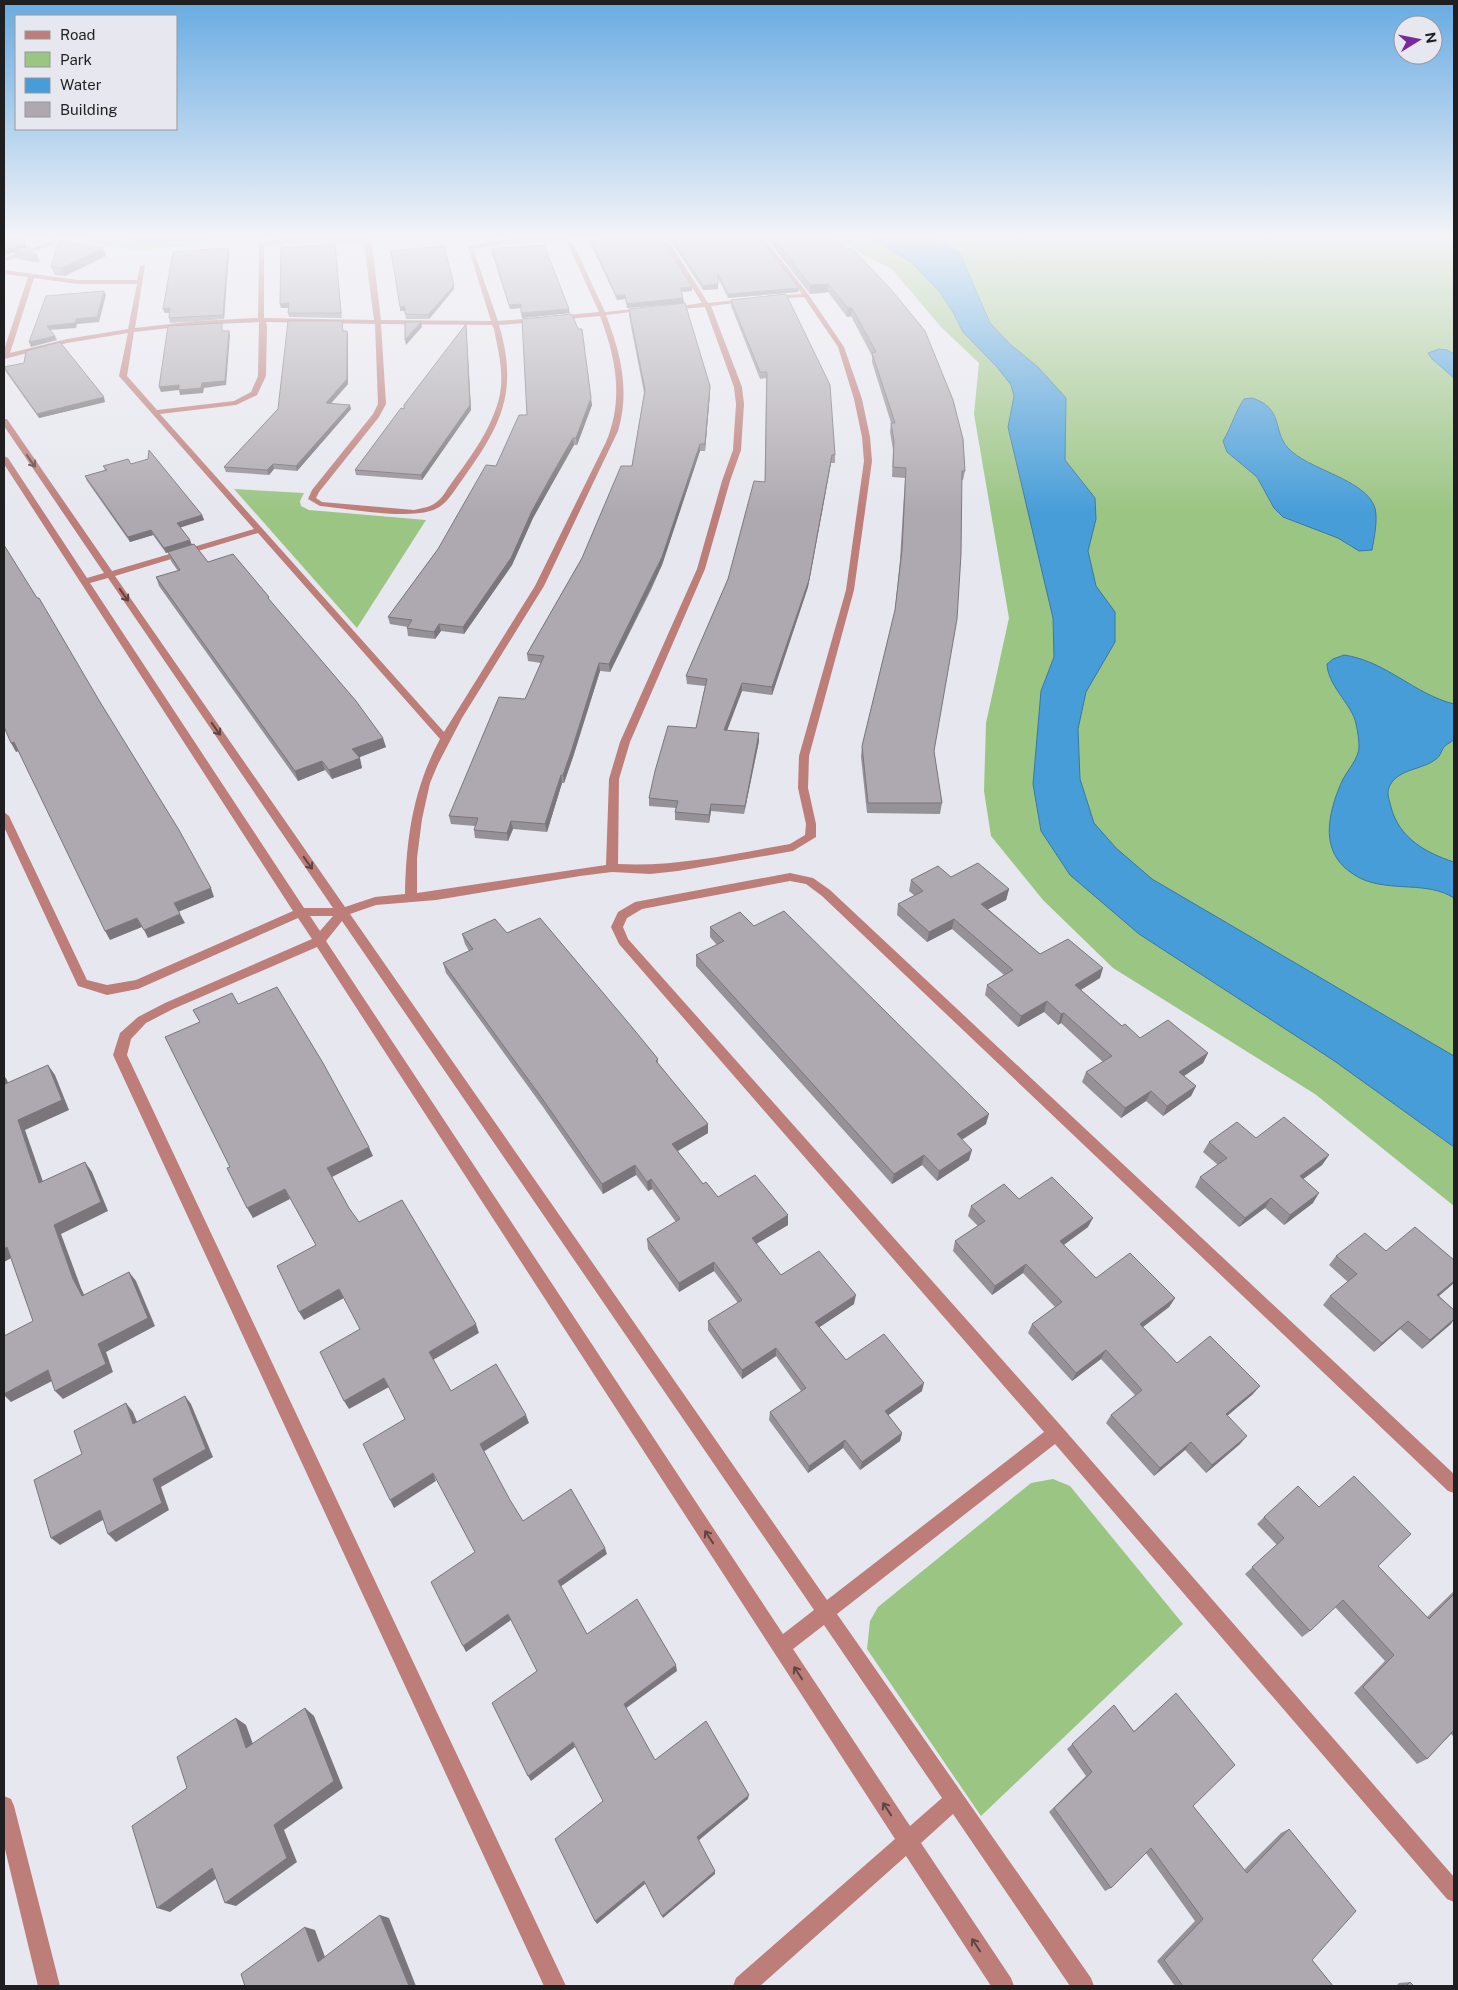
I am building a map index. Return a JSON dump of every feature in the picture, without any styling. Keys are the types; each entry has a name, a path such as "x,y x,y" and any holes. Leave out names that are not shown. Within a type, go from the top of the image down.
{"street":[{"path":"4,357 14,328"},
{"path":"4,357 62,342 131,329 147,328"},
{"path":"155,412 236,403 254,393 262,376 264,328"},
{"path":"378,328 382,404 376,415 315,492 312,499 320,504 414,512 430,509 442,502 490,430 499,411 504,392 503,358 495,328"},
{"path":"411,898 412,842 422,793 436,756 556,556 591,478 613,437 618,418 621,389 617,364 607,328"},
{"path":"612,868 614,779 625,742 701,569 726,480 737,450 740,404 738,387 715,328"},
{"path":"4,816 82,983 107,990 138,984 301,912 343,912 375,901 411,898 612,868 650,870 678,867 792,847 810,837 811,824 803,788 804,756 850,590 868,461 866,436 858,399 842,347 829,328"},
{"path":"131,329 123,376 445,739"},
{"path":"4,421 1083,1986"},
{"path":"4,458 1003,1986"},
{"path":"84,582 259,530"},
{"path":"1454,1485 826,893 809,881 790,877 640,906 622,914 617,927 623,940 1056,1433 1454,1892"},
{"path":"343,912 319,941 169,1006 142,1020 125,1036 120,1055 555,1986"},
{"path":"781,1647 1056,1433"},
{"path":"744,1986 954,1800"},
{"path":"4,1806 49,1986"}],"green space":[{"path":"942,328 1454,328 1454,1206 1315,1094 1113,968 1043,900 991,836 984,791 986,723 1009,618 974,414 979,363"},
{"path":"234,489 304,493 300,501 301,506 309,510 426,520 357,628"},
{"path":"1053,1479 1070,1486 1183,1624 981,1816 867,1649 870,1621 878,1607 1031,1483"}],"water":[{"path":"961,328 995,328 1011,345 1038,367 1066,398 1065,460 1095,498 1096,519 1088,551 1096,586 1115,612 1115,642 1086,692 1078,729 1080,779 1094,823 1116,848 1152,879 1454,1056 1454,1147 1333,1060 1139,934 1070,875 1041,831 1033,784 1041,691 1054,657 1053,618 1008,427 1014,396 1011,385 997,367"},
{"path":"1439,349 1447,350 1454,354 1454,378 1432,359 1428,353"},
{"path":"1252,398 1262,402 1273,413 1283,441 1297,456 1349,482 1369,498 1375,508 1376,518 1372,550 1359,551 1338,538 1283,517 1274,508 1257,477 1227,452 1223,441 1244,399"},
{"path":"1344,655 1359,658 1373,664 1426,693 1454,704 1454,740 1445,746 1438,758 1431,763 1406,772 1394,779 1388,793 1395,818 1407,836 1433,854 1454,862 1454,898 1433,890 1385,885 1362,879 1348,870 1338,860 1332,849 1330,823 1332,809 1342,781 1355,760 1359,747 1354,717 1334,685 1328,671 1327,664 1333,659"}],"building":[{"path":"34,328 48,328 55,336 29,342"},
{"path":"168,328 222,328 222,331 229,331 225,381 202,383 201,388 179,390 179,385 159,387"},
{"path":"287,328 343,328 343,331 347,331 347,379 326,403 350,405 296,466 273,464 267,470 224,467 278,409"},
{"path":"405,328 416,328 405,340"},
{"path":"463,328 466,328 470,405 421,475 355,470 401,408 404,409 404,405"},
{"path":"522,328 582,329 591,398 576,438 573,438 532,511 511,558 463,627 439,624 434,632 407,628 412,620 388,617 438,549 486,465 496,466 519,415 527,415"},
{"path":"633,328 692,328 710,386 705,444 700,444 662,557 609,664 599,663 572,749 563,775 561,775 545,824 511,821 507,833 474,830 478,818 449,816 499,697 525,699 544,656 527,654 582,558 621,466 632,466 645,390"},
{"path":"742,328 802,328 830,385 835,455 832,455 809,580 772,687 742,683 724,730 759,733 745,806 711,804 709,815 675,812 678,801 649,798 668,726 696,728 707,679 686,676 728,579 754,481 765,482 767,372 760,372"},
{"path":"863,328 922,328 953,400 963,439 965,471 962,471 961,554 957,619 934,751 942,803 868,803 862,746 895,610 902,550 906,468 893,467 894,441 891,423 895,423 872,353 876,352"},
{"path":"60,342 104,397 37,414 4,367 24,363 26,351"},
{"path":"149,450 202,515 177,523 190,540 164,548 151,530 128,537 85,476 107,470 103,466 128,459 131,464 148,459"},
{"path":"194,544 208,562 233,554 356,701 383,738 352,749 360,758 329,770 322,761 295,771 156,577 180,570 168,552"},
{"path":"4,545 37,598 39,598 100,702 179,830 211,888 174,903 180,914 144,930 137,918 105,931 14,742 11,743 4,727"},
{"path":"978,863 1009,889 981,904 1040,954 1068,939 1103,968 1075,985 1122,1026 1125,1024 1140,1038 1168,1020 1208,1053 1179,1072 1196,1086 1167,1106 1151,1091 1125,1108 1086,1072 1112,1056 1064,1013 1061,1014 1047,1001 1021,1016 987,985 1013,970 954,919 929,932 898,904 923,891 911,880 938,866 951,877"},
{"path":"784,911 989,1114 957,1134 972,1150 939,1171 924,1155 894,1174 696,955 724,941 710,927 740,912 754,926"},
{"path":"540,918 658,1059 656,1061 708,1124 672,1144 703,1184 706,1182 718,1197 755,1175 788,1215 752,1238 781,1275 819,1251 856,1295 815,1322 846,1360 884,1334 924,1383 885,1411 902,1433 862,1462 845,1440 809,1466 770,1412 806,1388 776,1348 742,1370 708,1321 742,1300 714,1262 679,1283 647,1239 680,1219 651,1179 647,1182 635,1165 602,1184 443,963 473,949 462,934 495,919 507,933"},
{"path":"277,987 323,1063 369,1147 327,1168 349,1208 359,1222 402,1200 476,1324 429,1352 451,1391 496,1364 526,1415 480,1444 510,1500 523,1521 571,1489 605,1548 558,1581 587,1634 637,1599 676,1665 624,1704 655,1760 706,1721 749,1795 697,1837 715,1871 662,1916 644,1881 595,1921 555,1839 603,1801 573,1742 528,1776 492,1703 537,1671 508,1614 463,1646 431,1582 475,1552 433,1473 390,1500 363,1444 405,1419 384,1378 344,1401 320,1352 360,1329 339,1289 299,1312 277,1266 316,1245 285,1189 247,1208 227,1168 230,1167 165,1037 200,1022 193,1010 232,993 238,1004"},
{"path":"48,1065 62,1100 18,1120 39,1183 85,1162 101,1202 54,1225 73,1279 82,1296 129,1272 148,1318 98,1344 106,1364 55,1391 48,1370 4,1394 4,1336 33,1321 7,1247 4,1249 4,1081 5,1084"},
{"path":"1284,1117 1329,1155 1300,1176 1319,1193 1290,1215 1271,1198 1245,1218 1200,1177 1227,1158 1209,1142 1237,1122 1256,1138"},
{"path":"1052,1177 1093,1218 1060,1241 1096,1278 1130,1253 1175,1298 1140,1324 1177,1363 1210,1336 1260,1386 1226,1414 1247,1436 1212,1465 1191,1442 1160,1468 1111,1415 1142,1390 1106,1350 1076,1373 1032,1324 1062,1302 1026,1264 995,1286 955,1241 985,1221 971,1206 1004,1184 1019,1199"},
{"path":"1415,1227 1454,1260 1454,1281 1437,1295 1454,1310 1454,1319 1430,1340 1408,1321 1382,1343 1330,1296 1357,1274 1336,1256 1365,1233 1386,1251"},
{"path":"185,1396 206,1449 153,1479 162,1503 108,1534 100,1510 51,1538 34,1480 82,1454 74,1431 126,1403 133,1424"},
{"path":"1354,1476 1411,1534 1378,1566 1429,1619 1454,1594 1454,1730 1427,1759 1363,1687 1394,1655 1343,1600 1310,1631 1252,1567 1284,1538 1264,1517 1298,1486 1319,1507"},
{"path":"1176,1693 1235,1765 1193,1806 1247,1873 1289,1829 1356,1911 1312,1960 1333,1986 1183,1986 1164,1960 1203,1919 1151,1848 1111,1888 1054,1808 1092,1772 1072,1744 1114,1705 1134,1732"},
{"path":"305,1708 334,1781 274,1825 287,1858 225,1903 212,1868 157,1908 132,1826 187,1788 177,1757 236,1718 246,1748"},
{"path":"380,1915 409,1986 245,1986 241,1974 305,1927 318,1962"},
{"path":"1410,1982 1414,1986 1406,1986"}]}
